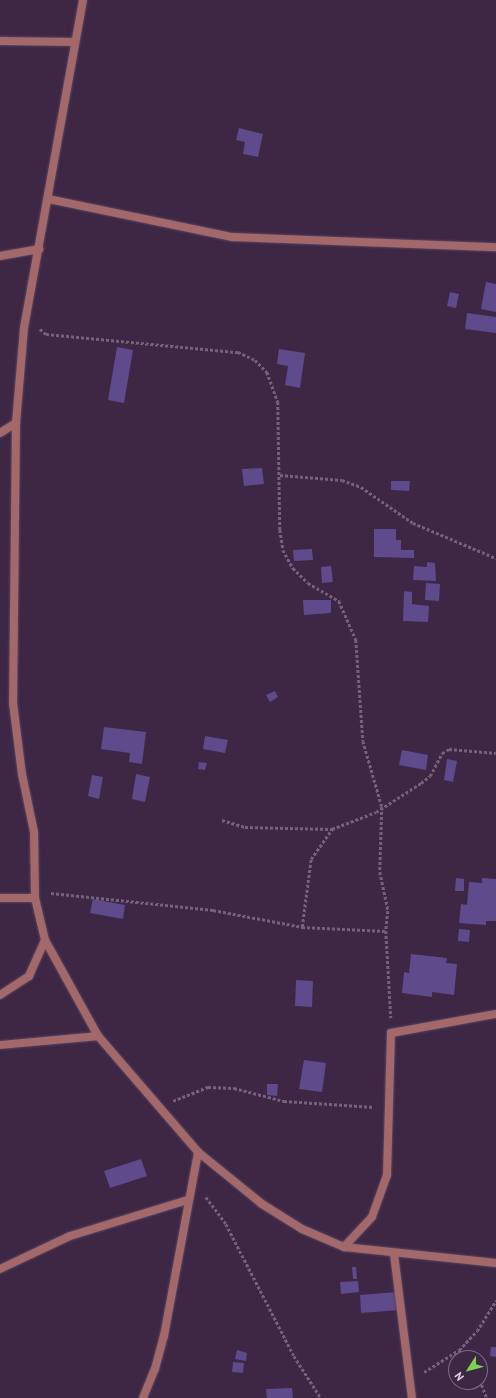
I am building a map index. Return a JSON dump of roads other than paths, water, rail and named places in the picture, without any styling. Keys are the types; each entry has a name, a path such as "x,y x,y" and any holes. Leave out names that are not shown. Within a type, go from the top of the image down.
{"street":[{"path":"83,0 40,249 27,313 16,423 13,703 22,774 34,832 36,895 45,940 98,1036 157,1107 198,1152 262,1204 302,1229 344,1247 394,1254 496,1263"},
{"path":"0,41 75,42"},
{"path":"48,199 232,237 496,247"},
{"path":"0,256 40,249"},
{"path":"0,433 16,423"},
{"path":"0,898 36,895"},
{"path":"0,995 29,976 45,940"},
{"path":"344,1247 372,1217 382,1198 387,1175 391,1033 496,1014"},
{"path":"0,1045 98,1036"},
{"path":"143,1398 155,1369 164,1336 198,1152"},
{"path":"0,1269 70,1236 188,1200"},
{"path":"394,1254 412,1398"}]}
